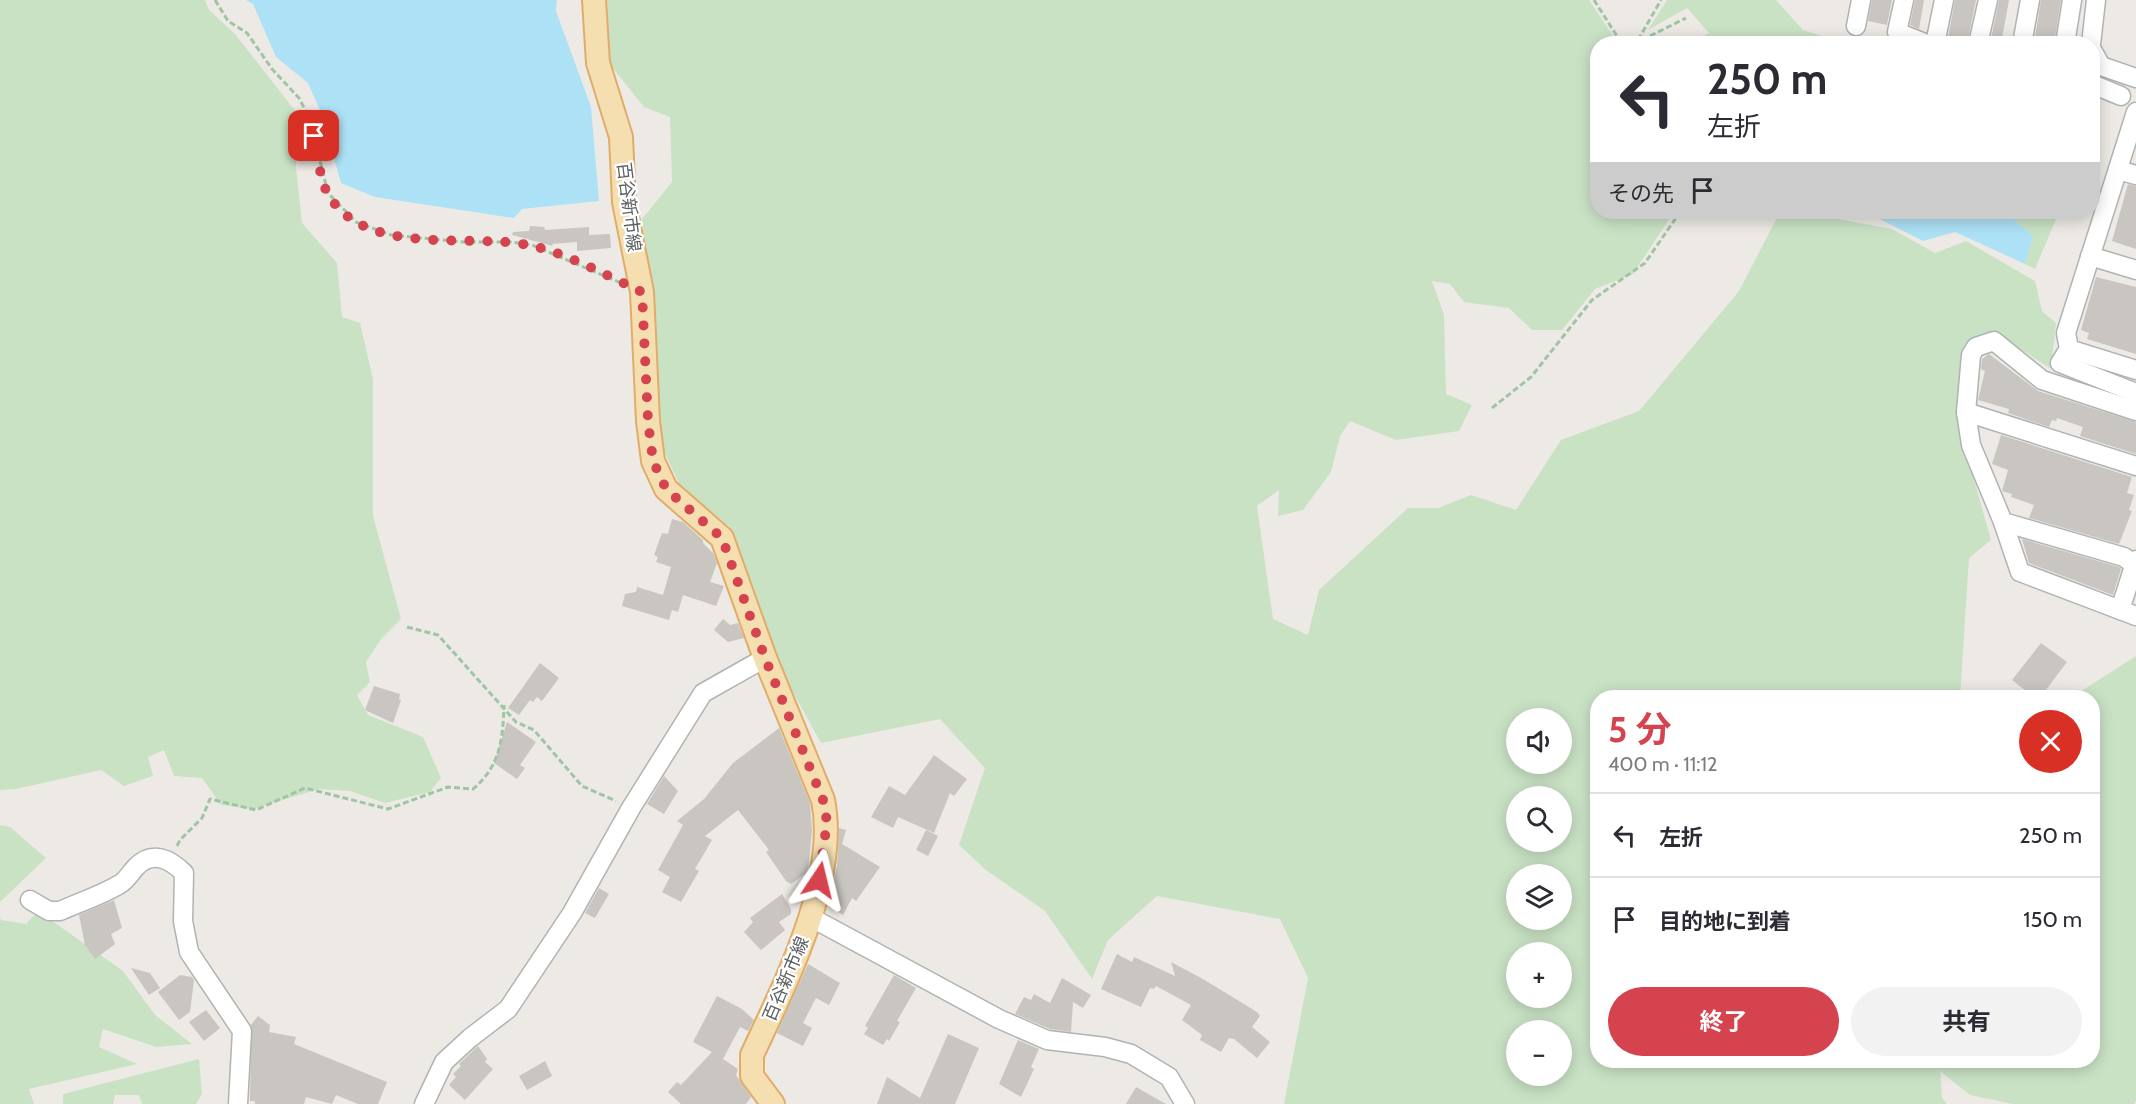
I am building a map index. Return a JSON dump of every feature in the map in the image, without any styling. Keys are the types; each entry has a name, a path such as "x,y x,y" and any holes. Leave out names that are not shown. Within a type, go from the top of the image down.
{"main road":[{"name":"百谷新市線","path":"594,0 598,63 621,137 624,202 642,292 648,421 653,461 666,489 722,538 765,658 823,800 827,822 812,918 752,1055 752,1076 763,1100"}],"street":[{"path":"1856,26 1862,0"},
{"path":"1904,0 1897,32 1907,36"},
{"path":"1937,36 1944,0"},
{"path":"1980,36 1988,0"},
{"path":"2023,36 2030,0"},
{"path":"2066,36 2072,0"},
{"path":"2092,36 2096,0"},
{"path":"2100,64 2136,78"},
{"path":"2100,87 2121,96"},
{"path":"2136,112 2066,333 2069,349 2060,363 2136,393"},
{"path":"2118,170 2136,176"},
{"path":"2090,256 2136,270"},
{"path":"2003,522 2124,557 2136,564 2128,613 2020,572 2003,522 1971,445 1966,412 1971,356 1976,347 1994,341 2042,380 2136,411"},
{"path":"2069,349 2136,370"},
{"path":"1966,412 2136,466"},
{"path":"424,1104 444,1062 470,1038 508,1009 572,913 631,807 703,693 765,658"},
{"path":"30,900 49,911 60,911 122,883 138,864 153,857 171,862 184,873 183,921 189,952 242,1031 238,1104"},
{"path":"812,918 999,1019 1047,1040 1105,1047 1131,1054 1169,1077 1185,1104"}],"path":[{"path":"215,0 228,21 247,33 272,69 299,98 309,117 327,193 356,222 391,235 463,242 511,242 532,245 585,265 642,292"},
{"path":"1594,0 1617,36"},
{"path":"1640,36 1661,0"},
{"path":"1650,36 1686,18"},
{"path":"1492,408 1531,377 1592,300 1645,263 1675,219"},
{"path":"407,627 438,635 504,705 516,722 534,730 582,786 631,807"},
{"path":"171,862 180,840 202,818 210,799 256,810 305,788 388,808 448,787 473,789 489,775 503,735 504,705"}],"green space":[{"path":"0,0 205,0 209,10 235,34 297,113 296,167 302,223 337,263 342,317 360,323 373,379 373,516 401,619 381,639 366,662 370,682 357,695 368,715 423,737 441,778 430,792 385,803 350,791 319,789 252,809 221,805 202,778 174,776 164,750 148,757 153,776 124,786 101,770 16,789 0,790"},
{"path":"602,0 1589,0 1613,36 1590,36 1590,219 1669,219 1633,274 1595,289 1562,330 1532,330 1509,308 1464,302 1450,284 1432,281 1444,315 1446,394 1472,405 1459,431 1396,440 1350,421 1340,436 1331,472 1303,510 1278,516 1279,490 1257,506 1273,619 1308,635 1319,590 1408,508 1438,508 1471,495 1516,510 1561,440 1639,411 1739,291 1776,219 1837,219 1892,229 1935,253 1966,241 2035,281 2042,311 2056,323 2051,369 2010,342 1977,347 1962,437 1991,540 1969,558 1960,690 1590,690 1590,1068 2100,1068 2100,690 2083,690 2136,656 2136,1101 2134,1104 2013,1104 1970,1095 1940,1071 1942,1098 1947,1104 1284,1104 1308,978 1280,919 1157,896 1108,940 1092,979 1045,911 986,870 959,845 985,768 940,719 821,743 767,645 730,527 680,486 661,444 642,219 672,182 670,117 644,107 604,57"},
{"path":"1667,0 1776,0 1803,30 1821,36 1704,36 1709,33 1687,8 1648,30"},
{"path":"2013,219 2056,219 2035,269 2025,264 2033,236"},
{"path":"0,825 10,827 46,858 0,902"},
{"path":"38,911 123,971 155,1015 192,1044 156,1047 103,1029 99,1047 137,1064 29,1089 34,1104 0,1104 0,917 1,920 26,924"},
{"path":"199,1059 202,1094 196,1104 142,1104 139,1095 115,1095 113,1104 63,1104 63,1094"}],"water":[{"path":"246,0 557,0 556,11 591,107 599,201 522,209 514,218 375,197 341,183 322,115 308,83 276,57 253,4"},
{"path":"1880,219 2013,219 2033,236 2025,264 1955,232 1923,241"}],"building":[{"path":"1872,0 1892,0 1887,25 1868,21"},
{"path":"1915,0 1924,0 1919,29 1910,25"},
{"path":"1955,0 1976,0 1969,36 1948,36"},
{"path":"1999,0 2009,0 2002,36 1992,36"},
{"path":"2041,0 2061,0 2055,36 2035,36"},
{"path":"2128,184 2136,186 2136,249 2112,241"},
{"path":"530,226 544,227 545,230 589,227 589,235 610,234 611,248 577,251 577,242 552,244 553,246 512,235 513,232 529,231"},
{"path":"2096,277 2136,287 2136,354 2087,339 2089,333 2081,330"},
{"path":"1989,354 2038,391 2136,422 2136,454 2080,436 2083,427 2057,418 2056,421 2052,420 2049,427 2008,413 2009,409 1978,400 1985,371 1981,369 1982,359"},
{"path":"2001,435 2132,477 2127,493 2134,495 2129,510 2132,511 2119,544 2029,518 2034,505 2011,497 2012,494 2002,491 2008,470 1992,464"},
{"path":"672,519 683,522 703,540 717,563 710,582 724,586 716,606 683,595 678,612 672,610 669,620 622,606 625,594 636,592 637,587 663,595 671,567 656,562 658,557 654,555 662,533 668,534"},
{"path":"2022,539 2119,567 2121,569 2113,595 2029,563"},
{"path":"723,619 730,625 738,623 744,638 728,642 714,630"},
{"path":"2041,643 2067,662 2046,690 2025,690 2012,680"},
{"path":"540,663 559,678 542,701 537,697 533,702 530,700 519,715 508,708"},
{"path":"374,686 400,694 399,699 401,700 393,723 365,710"},
{"path":"507,722 536,742 520,765 525,768 517,779 494,763"},
{"path":"779,728 810,803 812,831 808,872 791,884 786,881 766,852 769,850 738,810 705,836 712,840 695,869 699,871 681,902 662,892 670,877 658,870 683,825 677,821 704,799 733,763"},
{"path":"934,755 967,779 954,796 950,793 934,833 898,817 893,828 871,817 889,786 905,795"},
{"path":"664,776 678,791 664,814 647,804"},
{"path":"839,828 846,830 842,844 880,867 856,901 852,898 843,915 828,906 837,866"},
{"path":"926,830 938,836 928,856 916,850"},
{"path":"599,888 609,894 595,918 585,913"},
{"path":"782,894 791,909 791,914 779,922 785,930 761,950 744,932 753,922 750,918"},
{"path":"114,900 122,928 111,934 115,944 95,959 85,945 79,915"},
{"path":"1117,954 1132,962 1134,957 1175,976 1171,962 1203,979 1257,1012 1260,1016 1252,1027 1270,1042 1257,1058 1234,1039 1229,1038 1221,1052 1200,1040 1202,1035 1182,1020 1191,1005 1156,986 1154,989 1150,988 1141,1007 1101,989"},
{"path":"808,964 840,983 829,1005 816,998 803,1023 812,1028 803,1046 777,1033"},
{"path":"131,968 150,973 160,988 149,995"},
{"path":"180,975 192,977 194,980 190,1012 179,1020 158,992"},
{"path":"894,975 916,988 897,1021 900,1022 889,1041 887,1039 883,1045 864,1034 868,1028 865,1026"},
{"path":"1062,978 1091,995 1083,1008 1073,1002 1071,1032 1050,1029 1015,1014 1024,997 1031,1000 1034,994 1050,1003"},
{"path":"717,996 742,1009 754,1020 748,1031 740,1027 723,1059 738,1069 736,1075 751,1097 746,1104 681,1104 668,1092 677,1082 681,1085 712,1052 693,1042"},
{"path":"206,1010 220,1028 204,1041 189,1022"},
{"path":"258,1016 270,1025 269,1032 296,1037 294,1044 387,1082 378,1104 358,1104 336,1095 332,1104 306,1097 304,1104 255,1104 255,1101 250,1101 251,1025"},
{"path":"948,1034 979,1048 955,1104 877,1104 887,1077 920,1098"},
{"path":"1018,1040 1039,1049 1031,1067 1034,1069 1021,1097 999,1084"},
{"path":"478,1046 487,1059 485,1062 493,1069 465,1100 449,1085 456,1077 453,1074 461,1066 459,1064"},
{"path":"545,1061 552,1076 527,1090 519,1076"},
{"path":"1136,1087 1166,1104 1126,1104"}],"route":[{"path":"314,136 327,193 343,212 356,222 391,235 463,242 511,242 532,245 585,265 642,292 648,421 653,461 666,489 722,538 732,561 765,658 823,800 827,822 819,880"}]}
